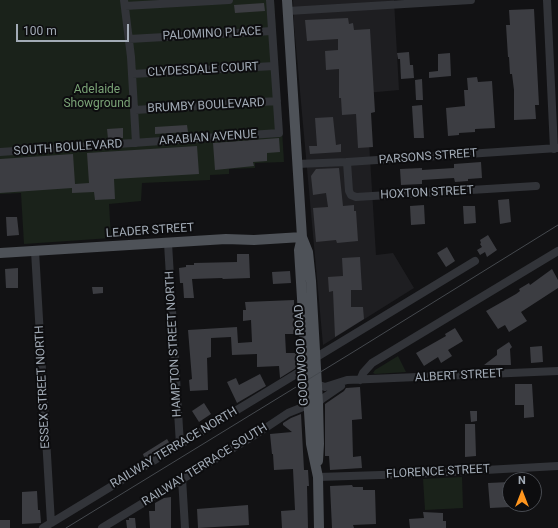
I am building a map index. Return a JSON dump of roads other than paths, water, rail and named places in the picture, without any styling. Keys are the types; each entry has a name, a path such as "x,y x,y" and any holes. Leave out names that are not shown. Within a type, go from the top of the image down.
{"main road":[{"name":"GOODWOOD ROAD","path":"287,0 302,237 299,250 306,368 312,385"},
{"name":"GOODWOOD ROAD","path":"302,237 310,262 315,358 312,385 313,404 319,444 317,475 319,528"},
{"name":"LEADER STREET","path":"0,253 226,239 254,240 302,237"}],"street":[{"path":"136,143 135,110 125,3 229,0"},
{"path":"270,0 277,101"},
{"path":"288,11 471,0"},
{"path":"547,0 556,148"},
{"name":"PALOMINO PLACE","path":"129,39 272,31"},
{"name":"CLYDESDALE COURT","path":"132,74 274,66"},
{"name":"BRUMBY BOULEVARD","path":"135,110 277,101"},
{"name":"ARABIAN AVENUE","path":"136,143 279,133 277,101"},
{"name":"SOUTH BOULEVARD","path":"0,152 136,143"},
{"name":"PARSONS STREET","path":"297,164 556,148"},
{"name":"HOXTON STREET","path":"347,162 349,191 351,195 356,197 536,186"},
{"name":"HAMPTON STREET NORTH","path":"168,243 180,445"},
{"name":"ESSEX STREET NORTH","path":"35,251 51,523"},
{"path":"360,380 363,373 372,363 557,251"},
{"path":"315,358 475,261"},
{"name":"RAILWAY TERRACE NORTH","path":"42,528 306,368"},
{"name":"ALBERT STREET","path":"312,385 325,387 344,380 558,374"},
{"path":"288,379 299,378 312,385"},
{"name":"ALBERT STREET","path":"313,404 338,388 360,380"},
{"name":"RAILWAY TERRACE SOUTH","path":"102,528 258,433 288,413 313,404"},
{"name":"FLORENCE STREET","path":"317,475 412,474 558,466"},
{"path":"182,478 185,528"}],"tram line":[{"path":"66,528 558,225"}],"park label":[{"name":"Adelaide Showground","path":"97,97"}]}
